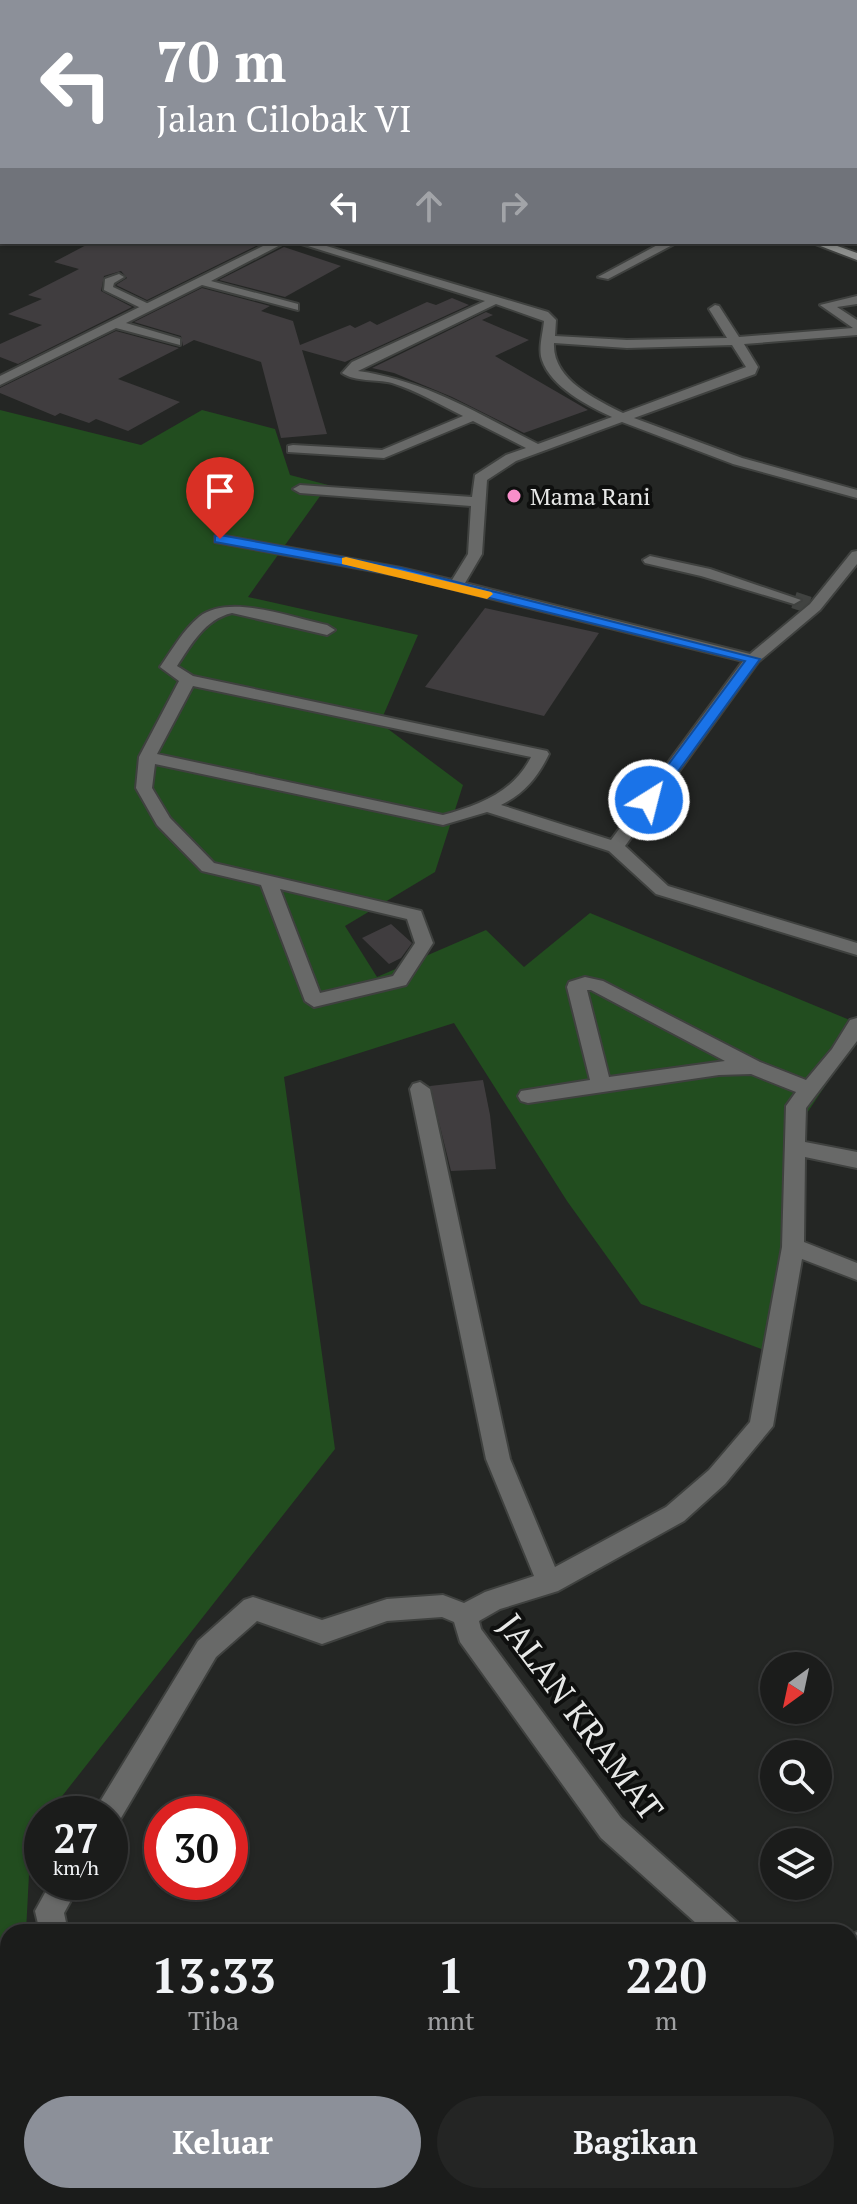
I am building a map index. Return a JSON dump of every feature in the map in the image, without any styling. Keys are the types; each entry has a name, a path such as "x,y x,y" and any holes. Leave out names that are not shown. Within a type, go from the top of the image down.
{"street":[{"path":"0,381 276,244"},
{"path":"307,244 492,302 544,315 550,320 551,339 547,359 563,385 622,416 703,452 857,494"},
{"path":"604,277 668,244"},
{"path":"822,244 855,255"},
{"path":"202,282 294,307"},
{"path":"857,300 826,305 857,328"},
{"path":"492,302 356,365 348,373 391,379 422,390 538,449"},
{"path":"456,586 475,554 480,478 511,458 751,371 752,367 715,309"},
{"path":"112,323 176,342"},
{"path":"551,339 579,343 735,341 857,328"},
{"path":"293,449 384,454 473,416"},
{"path":"312,490 478,502"},
{"path":"220,539 293,551 456,586 753,659"},
{"path":"615,847 753,659 812,606 857,555"},
{"path":"650,560 705,572 794,600"},
{"path":"147,757 443,820 489,807 504,799 535,770 541,754 188,680 168,667 206,617 216,610 232,609 327,630"},
{"path":"188,680 147,757 144,788 163,821 208,867 415,915 424,943 399,981 314,1001 268,881"},
{"path":"489,807 615,847 662,890 857,949"},
{"path":"601,1085 576,987 585,983 596,985 753,1067 809,1089"},
{"name":"JALAN KRAMAT","path":"718,1924 611,1828 469,1634 465,1615 494,1600 549,1583 675,1514 717,1477 761,1426 793,1247 796,1106 809,1089 848,1058 857,1025"},
{"path":"528,1096 719,1068 753,1067"},
{"path":"420,1089 498,1459 549,1583"},
{"path":"793,1147 857,1160"},
{"path":"793,1247 857,1272"},
{"path":"119,1796 207,1649 253,1608 322,1632 387,1610 443,1606 465,1615"},
{"path":"52,1924 49,1911 56,1900"}],"lane":[{"path":"119,277 109,281 108,288 147,307"}],"green space":[{"path":"0,410 141,445 202,410 275,429 290,475 328,485 248,597 418,635 380,723 463,785 435,872 345,926 377,977 486,930 524,967 590,913 857,1023 857,1038 801,1122 783,1357 641,1304 567,1201 454,1023 284,1077 335,1449 62,1796 24,1796 26,1924 0,1924"}],"building":[{"path":"88,244 260,244 147,300 116,285 127,278 121,271 104,276 101,291 132,307 18,364 0,357 0,344 42,325 8,314 42,299 28,295 79,269 54,262"},
{"path":"284,247 341,266 285,297 219,280"},
{"path":"202,288 270,306 261,311 293,321 300,345 350,325 355,328 370,321 377,325 427,302 436,305 452,298 469,305 345,362 302,350 327,434 281,438 261,362 194,340 183,346 181,336 134,322"},
{"path":"486,312 493,315 482,320 529,340 495,356 588,410 524,433 452,397 394,373 372,368"},
{"path":"116,331 179,348 118,379 180,402 128,431 96,419 89,423 60,413 55,416 0,393 0,388"},
{"path":"485,608 599,633 544,716 425,687"},
{"path":"391,924 412,943 401,958 389,964 362,938"},
{"path":"483,1080 496,1169 451,1171 430,1086"}],"tunnel":[{"path":"794,600 809,605"}],"slow traffic":[{"path":"346,561 487,594"}],"place":[{"name":"Mama Rani","path":"514,496"}],"route":[{"path":"220,539 401,572 753,659 649,800"}]}
